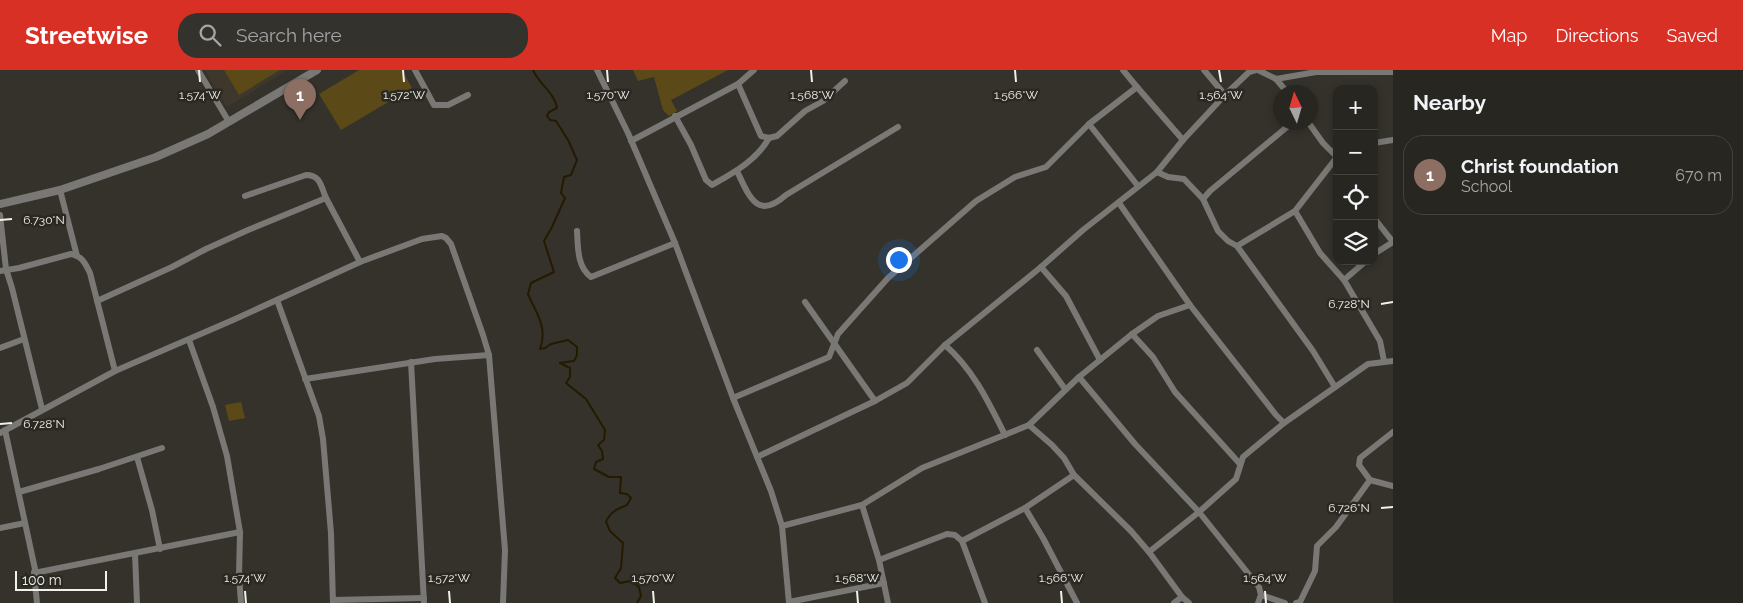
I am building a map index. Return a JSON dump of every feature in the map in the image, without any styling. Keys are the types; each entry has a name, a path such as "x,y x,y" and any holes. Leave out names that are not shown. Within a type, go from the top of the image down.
{"street":[{"path":"198,70 229,122"},
{"path":"0,204 60,190 156,157 208,134 317,70"},
{"path":"415,70 434,105 448,104 468,94"},
{"path":"597,70 631,141 674,243 733,398 771,491 782,526 789,602 884,583"},
{"path":"631,141 738,84 754,70"},
{"path":"1124,70 1183,140"},
{"path":"1204,70 1225,95"},
{"path":"757,456 876,401 907,383 946,345 1083,230 1157,172 1183,140 1249,72 1257,70 1276,79 1281,85"},
{"path":"1276,79 1316,72 1393,72"},
{"path":"738,84 762,136 769,138 777,136 805,111 823,101 845,81"},
{"path":"733,398 829,356 838,334 888,278 953,220 982,197 1015,177 1046,167 1089,124 1137,87"},
{"path":"675,116 691,145 708,183 712,185 737,171 764,148 769,138"},
{"path":"1089,124 1138,186"},
{"path":"737,171 750,198 759,206 767,207 776,204 786,195 898,127"},
{"path":"1203,199 1283,130"},
{"path":"1314,130 1333,153"},
{"path":"1378,142 1393,140"},
{"path":"1237,246 1295,210 1333,162"},
{"path":"1157,172 1168,177 1184,179 1203,199 1218,231 1228,241 1237,246 1313,351 1335,387"},
{"path":"245,196 306,175 316,176 360,262"},
{"path":"60,190 77,256"},
{"path":"97,301 172,267 206,249 326,198"},
{"path":"1119,203 1190,305 1284,423"},
{"path":"1295,210 1320,253 1344,280 1380,341 1384,361"},
{"path":"0,215 3,270 12,288 42,409"},
{"path":"1378,223 1392,242 1378,251"},
{"path":"577,231 578,252 583,269 591,277 674,243"},
{"path":"37,603 35,570 19,492 3,432 42,409 115,371 189,340 360,262 422,239 442,236 451,244 489,355 505,550 503,603"},
{"path":"3,270 20,268 71,254 84,261 90,273 115,371"},
{"path":"1344,280 1361,265"},
{"path":"1041,267 1066,296 1100,360"},
{"path":"276,300 319,416 323,439 331,533 333,602 424,600 411,362"},
{"path":"805,302 876,401"},
{"path":"782,526 862,505 922,468 1029,425 1065,389 1132,334 1158,316 1190,305"},
{"path":"1132,334 1154,357 1175,392 1240,464"},
{"path":"0,348 24,339"},
{"path":"189,340 213,407 227,456 240,532 239,576 241,603"},
{"path":"946,345 954,352 981,389 1005,435"},
{"path":"1037,350 1065,389"},
{"path":"305,379 411,362 489,355"},
{"path":"1149,552 1236,479 1243,457 1284,423 1368,364 1393,361"},
{"path":"1079,377 1135,444 1199,512 1259,587 1261,595 1258,603"},
{"path":"1029,425 1064,458 1074,475 1111,510 1149,552 1182,597 1189,603"},
{"path":"1393,432 1360,458 1359,465 1370,480 1393,486"},
{"path":"19,492 99,470 162,448"},
{"path":"137,456 152,510 160,549"},
{"path":"962,541 1025,508 1074,475"},
{"path":"1296,603 1300,602 1315,571 1316,546 1336,527 1370,480"},
{"path":"862,505 879,560 888,603"},
{"path":"1025,508 1077,603"},
{"path":"0,528 25,523"},
{"path":"34,573 240,532"},
{"path":"879,560 946,534 955,535 962,541 985,603"},
{"path":"135,554 137,603"},
{"path":"1261,595 1285,603"},
{"path":"1174,603 1182,597"}],"shaded area":[{"path":"204,70 288,70 227,107"},
{"path":"224,70 280,70 239,95"},
{"path":"359,70 402,70 412,88 341,130 319,94"},
{"path":"633,70 728,70 671,100 677,111 669,116 663,110 654,77 638,81"},
{"path":"241,402 245,418 229,421 225,405"}],"waterway":[{"path":"533,70 556,103 557,108 549,112 547,116 550,120 556,121 568,140 577,160 571,175 564,177 561,193 565,198 544,241 554,272 531,283 528,294 542,327 543,334 540,349 568,340 577,347 577,355 574,361 560,363 570,368 570,377 566,383 586,399 605,430 604,440 598,445 602,451 603,459 596,462 594,469 609,477 621,477 620,493 627,494 631,498 627,505 612,513 606,522 610,531 623,543 621,568 615,578 620,583 630,581 639,587 641,596 637,603"}],"place":[{"name":"Christ foundation","path":"300,120"}]}
